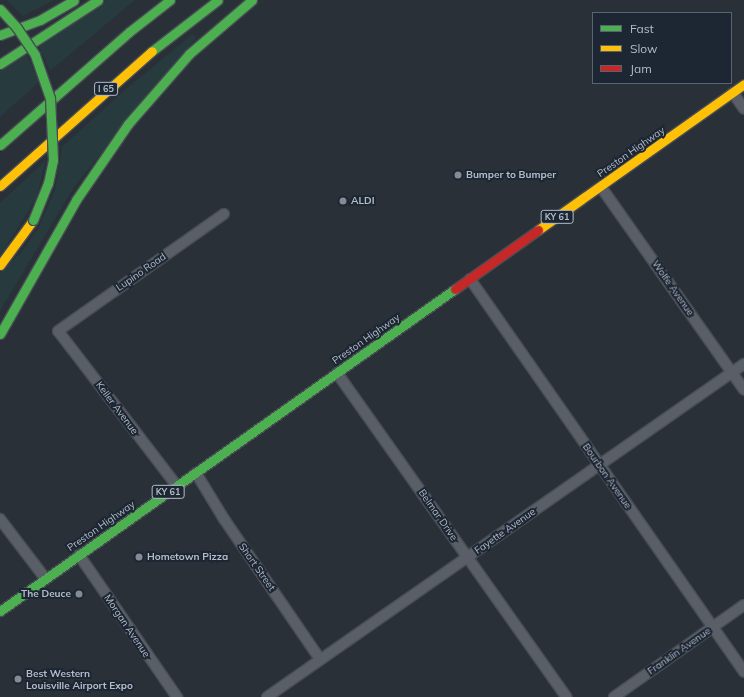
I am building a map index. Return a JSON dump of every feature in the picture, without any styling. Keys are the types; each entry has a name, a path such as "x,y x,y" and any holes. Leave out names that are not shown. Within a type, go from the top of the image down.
{"main road":[{"path":"0,35 40,20 74,0"},
{"path":"0,64 98,0"},
{"path":"0,144 129,32 170,0"},
{"name":"I 65","path":"0,186 131,67 218,0"},
{"path":"0,334 76,200 124,129 190,54 252,0"},
{"path":"0,9 17,28 35,55 50,98 53,120 53,160 48,183 33,220 0,265"},
{"path":"41,93 52,83"},
{"name":"Preston Highway","path":"0,611 601,187 744,84"}],"street":[{"path":"732,93 744,109"},
{"name":"Wolfe Avenue","path":"601,187 744,390"},
{"name":"Lupino Road","path":"58,331 224,214"},
{"name":"Bourbon Avenue","path":"470,279 744,672"},
{"name":"Keller Avenue","path":"58,331 177,486"},
{"name":"Fayette Avenue","path":"267,697 744,364"},
{"name":"Belmar Drive","path":"337,373 566,697"},
{"name":"Short Street","path":"196,473 224,519 320,659"},
{"path":"0,519 45,578"},
{"name":"Morgan Avenue","path":"79,555 177,697"},
{"name":"Franklin Avenue","path":"614,697 744,605"}],"green space":[{"path":"7,0 54,0 23,16"},
{"path":"106,0 135,0 50,71 39,47"},
{"path":"193,34 196,38 74,187 0,311 0,272 20,254 38,229 55,190 62,147 126,89"},
{"path":"27,55 39,82 0,117 0,71"},
{"path":"46,160 36,199 0,256 0,203"}],"traffic: fast":[{"path":"0,35 40,20 74,0"},
{"path":"0,64 98,0"},
{"path":"0,145 129,32 170,0"},
{"path":"152,51 218,0"},
{"path":"0,334 76,200 128,124 189,54 252,0"},
{"path":"0,9 17,28 35,55 50,98 53,160 48,183 33,220"},
{"path":"0,611 455,289"}],"traffic: slow":[{"path":"0,186 152,51"},
{"path":"538,230 744,84"},
{"path":"0,265 33,220"}],"traffic: jam":[{"path":"455,289 538,230"}],"place":[{"name":"Bumper to Bumper","path":"458,175"},
{"name":"ALDI","path":"343,201"},
{"name":"Hometown Pizza","path":"139,557"},
{"name":"The Deuce","path":"79,594"},
{"name":"Best Western Louisville Airport Expo","path":"18,679"}]}
